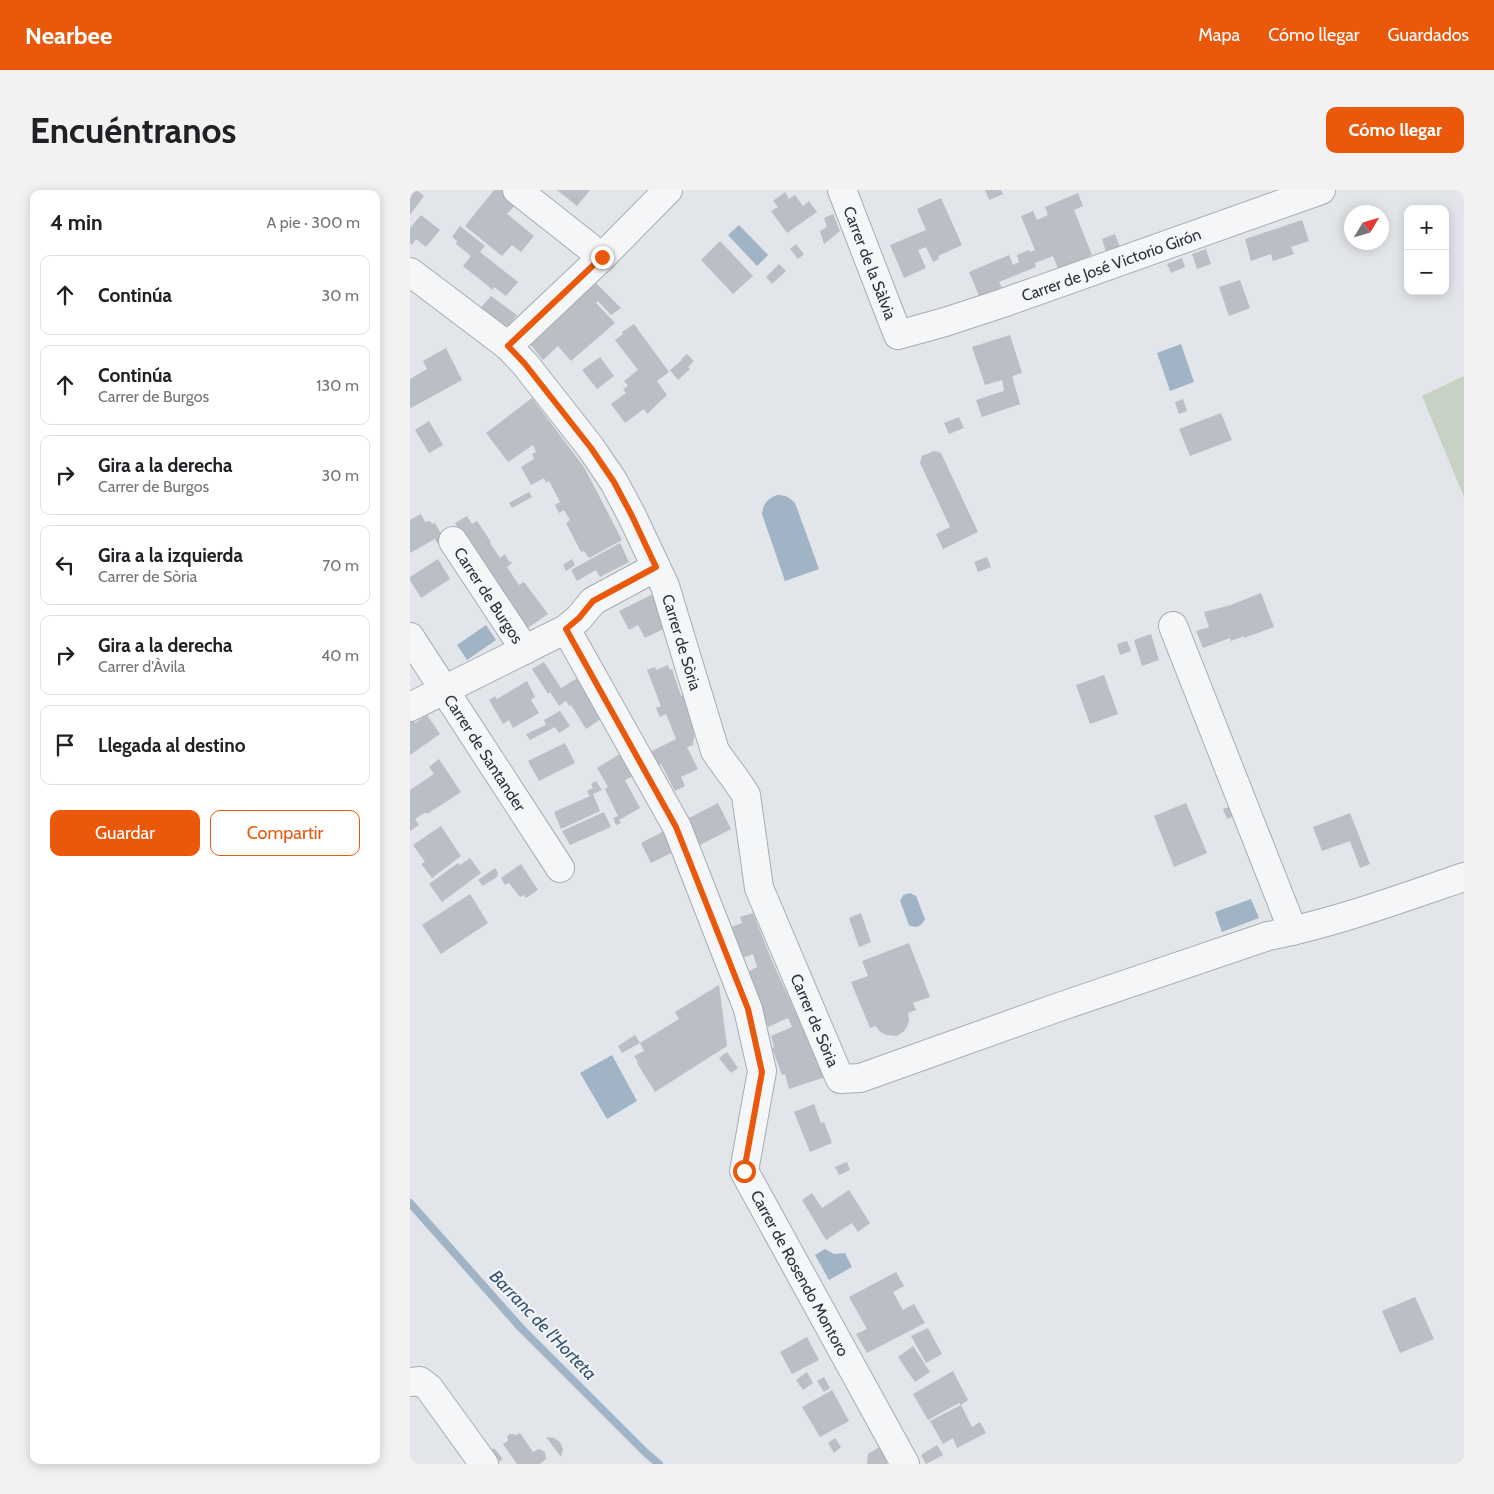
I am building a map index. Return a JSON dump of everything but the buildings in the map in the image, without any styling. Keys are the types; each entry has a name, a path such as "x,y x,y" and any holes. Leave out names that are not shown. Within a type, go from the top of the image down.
{"street":[{"path":"517,190 602,257"},
{"path":"508,346 602,257 668,190"},
{"name":"Carrer de José Victorio Girón","path":"898,335 946,322 1003,303 1321,190"},
{"name":"Carrer de la Sàlvia","path":"845,191 898,335"},
{"name":"Carrer de Sòria","path":"410,272 508,346 531,371 591,448 614,482 665,586 715,751 746,795 759,888 840,1079 860,1078 1059,1006 1268,936 1293,931"},
{"name":"Carrer de Burgos","path":"452,541 526,650"},
{"name":"Carrer de Burgos","path":"410,707 566,629 579,618 593,601 656,567"},
{"path":"1173,626 1293,931 1357,914 1464,877"},
{"name":"Carrer de Rosendo Montoro","path":"566,629 676,827 748,1009 762,1072 744,1171 905,1464"},
{"name":"Carrer de Santander","path":"410,637 560,868"},
{"path":"410,1382 420,1381 429,1388 484,1464"}],"green space":[{"path":"1464,376 1464,497 1422,396"}],"water":[{"path":"739,225 768,255 757,266 728,235"},
{"path":"1181,344 1194,382 1170,391 1157,353"},
{"path":"777,495 787,497 795,503 819,569 785,581 762,514 766,502"},
{"path":"486,625 496,640 467,660 457,645"},
{"path":"910,893 916,896 925,919 916,927 909,925 900,901 903,895"},
{"path":"1251,899 1259,918 1222,932 1215,912"},
{"path":"612,1055 637,1101 607,1119 580,1073"},
{"path":"825,1249 834,1254 845,1253 852,1267 829,1280 815,1255"}],"waterway":[{"name":"Barranc de l'Horteta","path":"410,1203 520,1327 659,1464"}],"route":[{"path":"602,257 508,346 525,364 591,448 614,482 656,567 593,601 579,618 566,629 676,827 748,1009 762,1072 744,1171"}]}
